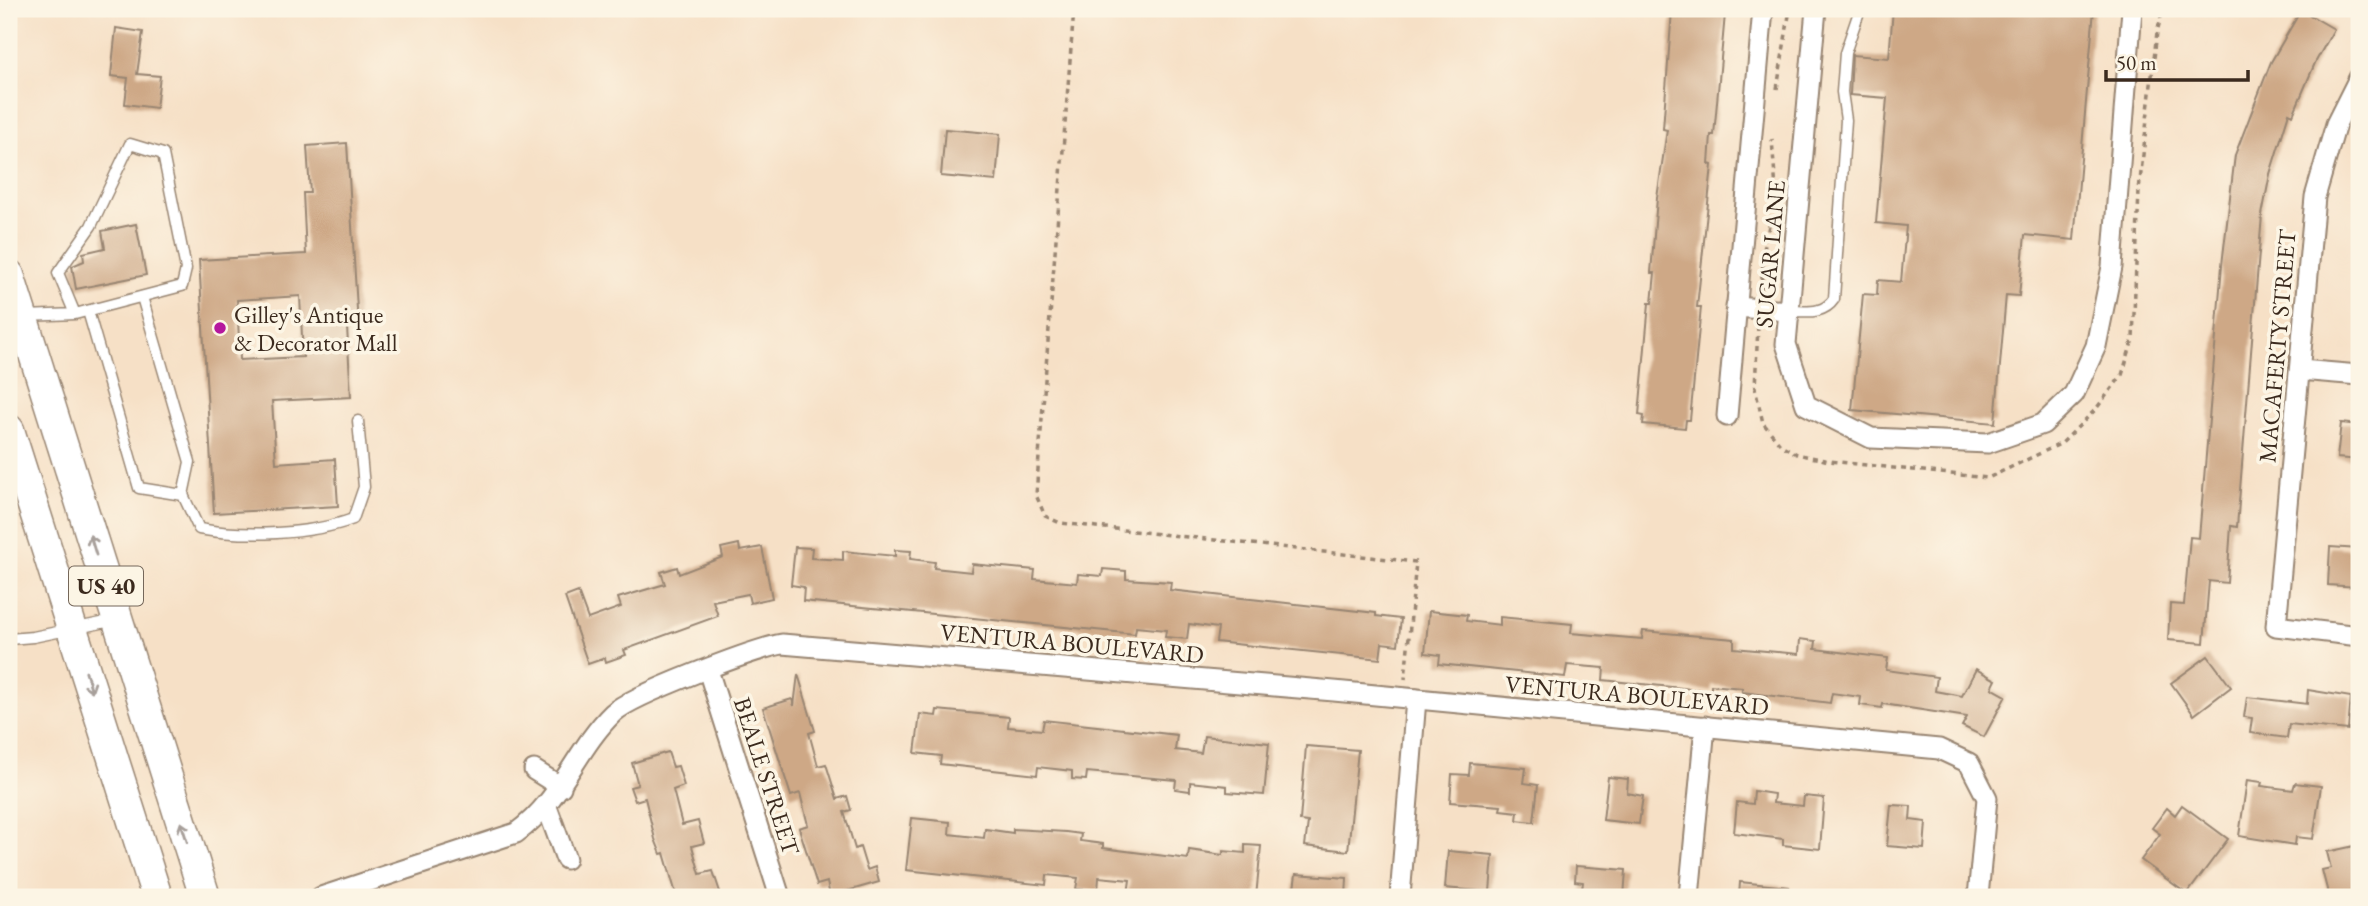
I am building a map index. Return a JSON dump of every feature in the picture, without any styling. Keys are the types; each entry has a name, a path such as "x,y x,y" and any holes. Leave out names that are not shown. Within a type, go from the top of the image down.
{"main road":[{"name":"US 40","path":"9,275 15,317 205,897"},
{"name":"US 40","path":"9,430 157,897"}],"street":[{"path":"1727,416 1763,9"},
{"name":"SUGAR LANE","path":"1816,9 1786,344 1806,405 1871,438 1988,443 2043,424 2074,394 2096,346 2112,267 2132,9"},
{"name":"MACAFERTY STREET","path":"2359,78 2336,124 2315,197 2276,626 2359,636"},
{"path":"1737,307 1789,311"},
{"path":"2300,370 2359,375"},
{"name":"VENTURA BOULEVARD","path":"321,897 516,834 547,807 615,711 763,647 790,644 1410,698 1939,749 1969,763 1987,798 1978,897"},
{"name":"BEALE STREET","path":"708,670 780,897"},
{"path":"1400,897 1410,698"},
{"path":"1689,897 1705,726"},
{"path":"534,770 561,788"},
{"path":"547,807 566,859"}],"lane":[{"path":"1789,311 1819,312 1829,307 1834,299 1846,120 1842,92 1845,53 1860,9"},
{"path":"15,317 75,314 183,286 186,269 163,154 130,144 91,226 58,273 75,314"},
{"path":"142,297 190,461 183,495 198,529 222,533 327,529 353,519 364,487 358,421"},
{"path":"88,311 139,488 183,495"},
{"path":"9,639 72,630 116,620"}],"path":[{"path":"1074,9 1036,495 1045,516 1060,523 1416,562 1410,698"},
{"path":"1777,90 1790,9"},
{"path":"1771,131 1776,190 1764,250 1755,388 1763,424 1781,445 1797,454 1829,461 1988,478 2062,443 2096,409 2122,375 2133,339 2139,190 2157,32 2163,9"}],"building":[{"path":"1721,9 1720,13 1725,14 1714,135 1711,135 1709,164 1712,165 1697,307 1701,307 1690,420 1686,420 1685,428 1643,424 1644,416 1639,415 1649,303 1652,303 1655,273 1651,273 1657,198 1667,130 1663,129 1672,10"},
{"path":"1893,9 2094,9 2074,240 2025,235 2019,296 2006,295 1995,423 1852,410 1863,294 1877,295 1878,280 1901,282 1906,226 1876,223 1887,98 1850,95 1852,55 1889,58"},
{"path":"2301,10 2334,29 2315,63 2293,115 2289,113 2270,174 2262,215 2237,527 2231,526 2227,583 2209,581 2204,643 2168,640 2170,604 2184,605 2190,537 2199,538 2222,265 2235,155 2271,62"},
{"path":"116,28 143,32 137,74 160,76 156,108 125,104 128,78 111,76"},
{"path":"945,129 1000,134 996,181 941,176"},
{"name":"Gilley's Antique & Decorator Mall","path":"347,143 358,326 347,327 351,397 272,401 276,463 335,459 338,506 214,513 199,260 306,254 303,193 310,193 307,146","holes":["300,296 303,357 240,360 237,300"]},
{"path":"136,224 146,275 76,289 72,266 84,261 83,253 105,248 102,231"},
{"path":"2341,423 2359,425 2359,460 2337,458"},
{"path":"739,544 740,551 762,547 772,598 750,603 748,594 713,601 718,616 624,650 626,655 606,662 605,658 588,664 565,597 578,592 588,619 621,607 618,598 665,584 661,572 677,567 679,574 723,557 721,548"},
{"path":"795,547 812,548 811,558 843,560 843,551 895,556 895,550 911,551 910,559 935,562 934,568 971,572 972,564 1035,570 1034,579 1077,583 1078,574 1102,576 1103,569 1126,571 1126,579 1171,582 1170,590 1376,613 1376,616 1401,619 1398,645 1382,643 1380,659 1216,642 1218,628 1189,624 1187,639 1165,637 1166,630 1136,627 1135,634 803,601 804,587 791,585"},
{"path":"2330,547 2359,549 2359,587 2328,585"},
{"path":"1429,611 1467,615 1466,621 1500,625 1500,617 1572,624 1571,633 1642,639 1643,631 1734,639 1734,648 1799,654 1800,639 1816,641 1815,649 1888,658 1886,670 1937,677 1935,691 1962,696 1976,669 1996,680 1992,688 2006,696 1984,737 1962,726 1967,717 1883,704 1882,708 1860,705 1861,697 1832,693 1830,703 1742,692 1742,688 1711,685 1711,691 1603,680 1604,668 1567,665 1565,677 1439,664 1440,655 1425,653"},
{"path":"2208,656 2231,687 2194,715 2171,683"},
{"path":"798,674 815,731 809,733 818,766 826,764 837,799 847,796 851,810 844,812 855,849 860,847 867,870 875,867 879,882 830,896 827,882 817,885 799,828 808,825 800,793 791,796 763,708 792,699 794,706"},
{"path":"2308,690 2351,697 2348,730 2289,724 2287,738 2250,733 2252,718 2244,717 2247,697 2307,704"},
{"path":"937,710 1009,717 1008,727 1042,730 1044,720 1177,735 1175,750 1201,753 1204,736 1269,743 1264,795 1227,792 1227,786 1190,782 1190,791 1175,789 1176,780 1087,772 1086,780 1072,779 1072,771 1038,767 1037,775 940,764 941,756 915,753 920,714 936,716"},
{"path":"1306,746 1358,750 1348,851 1305,846 1308,822 1300,821"},
{"path":"668,752 673,767 678,766 684,786 673,790 682,825 698,821 704,843 692,846 700,874 713,871 720,892 702,897 677,897 664,853 661,854 655,839 645,798 635,801 630,787 638,785 632,763"},
{"path":"1470,763 1526,768 1524,783 1538,785 1534,822 1517,820 1518,812 1500,810 1501,806 1450,802 1452,774 1469,775"},
{"path":"1608,777 1628,779 1627,793 1643,796 1639,824 1603,820"},
{"path":"2247,780 2262,782 2261,786 2293,790 2295,783 2321,786 2313,839 2296,837 2295,845 2239,836"},
{"path":"1754,791 1774,794 1773,803 1803,806 1804,796 1824,798 1820,849 1783,845 1783,839 1734,833 1737,802 1753,804"},
{"path":"1891,805 1911,806 1910,820 1926,822 1924,849 1887,846"},
{"path":"2182,805 2228,839 2187,894 2141,860 2160,834 2152,828 2167,808 2175,815"},
{"path":"912,818 950,822 949,834 984,838 985,829 1013,833 1013,829 1066,832 1081,834 1080,841 1103,844 1103,848 1188,859 1189,850 1223,855 1223,851 1245,853 1245,845 1261,846 1256,897 1128,894 1130,880 1099,877 1098,891 1076,889 1078,878 1047,875 1046,885 906,870"},
{"path":"2359,845 2359,897 2329,897 2322,870 2331,868 2327,852"},
{"path":"1448,851 1493,855 1490,892 1445,888"},
{"path":"1576,866 1626,870 1624,897 1581,897 1583,882 1575,881"},
{"path":"1296,874 1347,878 1346,897 1293,897"},
{"path":"1740,882 1789,887 1788,897 1739,897"}],"place":[{"name":"Gilley's Antique & Decorator Mall","path":"220,328"}]}
